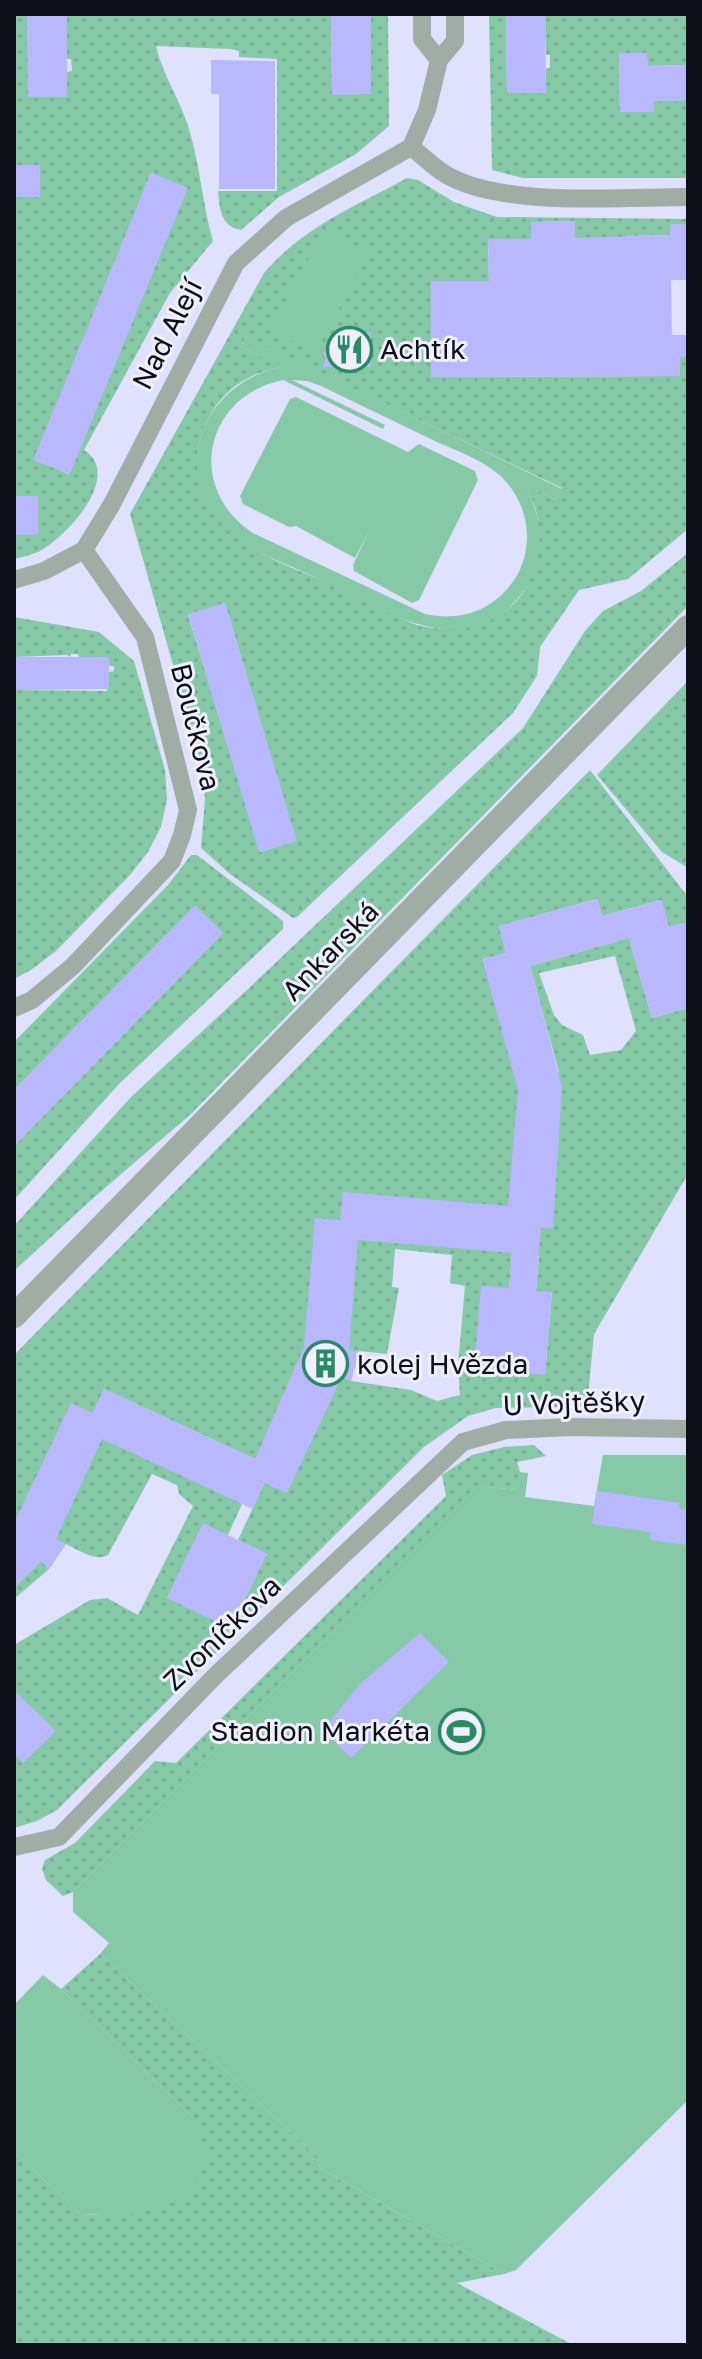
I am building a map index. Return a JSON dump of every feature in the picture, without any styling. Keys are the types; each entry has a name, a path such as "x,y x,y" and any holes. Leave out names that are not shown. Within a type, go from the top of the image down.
{"street":[{"path":"422,14 422,39 439,60"},
{"path":"455,14 455,41 439,60 427,110 411,147 445,174 502,193 561,197 688,197"},
{"name":"Nad Alejí","path":"84,550 112,504 236,263 286,218 411,147"},
{"path":"14,580 44,571 84,550"},
{"name":"Boučkova","path":"14,1008 32,1000 73,966 172,861 188,810 145,637 84,550"},
{"name":"Ankarská","path":"14,1316 688,627"},
{"name":"U Vojtěšky","path":"463,1442 519,1429 688,1429"},
{"name":"Zvoníčkova","path":"14,1847 59,1837 215,1676 463,1442"}],"green space":[{"path":"14,14 27,14 29,97 67,96 67,72 72,71 71,59 67,59 67,14 331,14 332,94 371,94 371,14 388,14 389,126 356,154 279,197 241,230 225,221 218,191 277,191 277,59 239,57 239,51 230,49 156,46 188,126 213,241 170,293 84,450 95,461 98,475 86,505 50,545 14,559 14,535 38,535 38,496 14,496 14,197 40,196 40,165 14,165","holes":["151,173 187,188 69,474 34,460"]},
{"path":"489,14 506,14 507,93 546,93 546,69 550,68 550,55 546,55 545,14 688,14 688,65 648,66 619,55 620,112 654,112 654,101 688,101 688,178 523,178 492,170"},
{"path":"407,178 418,180 454,202 497,217 688,219 688,224 670,224 670,235 627,236 627,280 575,238 574,221 532,222 531,239 488,239 489,283 431,353 432,377 679,376 680,357 688,357 688,529 628,579 579,590 540,647 537,676 513,713 293,918 230,874 201,848 205,798 201,763 130,514 264,273 313,230","holes":["337,331 372,348 370,367 340,366 337,369 325,362 327,358 323,355","246,337 562,488 556,500 524,484 536,511 538,527 530,579 518,599 507,610 479,624 448,629 417,625 268,557 236,536 222,523 204,492 197,458 200,440 213,410 238,384 259,373 283,367 241,347","225,603 296,841 260,852 188,615"]},
{"path":"325,229 370,253 315,354 270,329"},
{"path":"247,336 562,489 556,500 525,485 536,511 540,537 537,564 525,589 502,613 477,626 450,629 422,625 365,603 255,550 235,537 208,505 199,481 197,456 202,432 214,409 232,391 254,376 281,367 241,347","holes":["283,380 383,429 385,425 292,380 321,386 468,456 497,473 508,485 523,513 527,544 518,574 491,604 459,615 425,614 253,533 232,514 218,493 212,469 213,446 221,424 235,404 256,389"]},
{"path":"296,397 408,452 419,444 475,471 478,480 419,600 412,603 354,571 353,565 369,531 355,558 296,526 289,527 243,504 240,496 290,399"},
{"path":"688,553 688,606 192,1113 14,1271 14,1226 132,1096 523,728 585,631 603,611 641,591"},
{"path":"14,617 99,632 134,661 165,770 167,799 161,827 148,852 130,875 56,951 14,979 14,690 107,691 109,672 114,671 114,666 109,666 108,657 79,657 78,654 71,654 70,657 14,657"},
{"path":"688,681 688,868 662,852 597,775"},
{"path":"590,770 688,897 688,922 669,927 661,900 602,916 597,899 499,926 506,953 483,959 517,1084 559,1072 530,966 629,938 652,1018 688,1008 688,1174 594,1334 587,1407 496,1408 468,1416 424,1447 57,1810 37,1821 14,1828 14,1645 90,1600 107,1598 138,1615 193,1506 179,1494 177,1485 152,1474 108,1555 92,1556 66,1544 49,1569 14,1599 14,1588 41,1561 48,1568 14,1523 14,1355","holes":["615,956 636,1031 621,1050 590,1055 583,1035 562,1025 554,1015 539,973","395,1249 452,1255 450,1283 465,1286 458,1365 460,1395 437,1401 411,1390 351,1381 359,1351 387,1354 399,1288 392,1287","512,1253 539,1255 536,1291 552,1293 545,1375 481,1286 509,1289","104,1389 255,1459 247,1476 264,1484 238,1540 267,1554 167,1598 203,1524 228,1535 242,1504 93,1413"]},
{"path":"191,855 197,855 283,921 283,929 119,1084 14,1200 14,1146 223,933 195,906 14,1090 14,1042 168,885"},
{"path":"534,1445 546,1456 517,1462 520,1472 518,1490 478,1486 73,1892 63,1896 46,1880 42,1869 45,1860 75,1843 155,1761 176,1763 446,1496 442,1475 472,1455 504,1447"},
{"name":"Stadion Markéta","path":"603,1455 688,1455 688,2100 516,2270 504,2274 320,2168 318,2157 100,1954 109,1943 73,1912 73,1892 478,1486 517,1490 520,1472 528,1473 525,1497 594,1506"},
{"path":"100,1954 318,2157 320,2168 504,2274 457,2283 573,2345 14,2345 14,2151 81,2215 141,2212 193,2118 61,1989"},
{"path":"43,1975 193,2118 206,2156 194,2185 171,2204 142,2212 81,2215 14,2151 14,2005"}],"building":[{"path":"27,14 67,14 67,97 28,97"},
{"path":"331,14 371,14 371,94 332,95"},
{"path":"506,14 545,14 546,93 507,93"},
{"path":"619,53 647,53 648,66 688,65 688,101 654,101 654,112 620,112"},
{"path":"211,60 275,61 275,189 219,189 219,94 211,94"},
{"path":"14,165 40,165 40,197 14,197"},
{"path":"151,173 188,188 70,474 33,460"},
{"path":"575,221 575,238 670,235 670,224 688,224 688,280 671,280 672,335 688,335 688,357 680,357 680,376 431,377 431,281 489,281 488,239 531,239 531,222"},
{"name":"Achtík","path":"335,333 371,333 371,367 322,367 327,358 323,355"},
{"path":"14,496 38,496 38,535 14,535"},
{"path":"225,603 297,841 259,852 188,614"},
{"path":"14,657 109,657 109,689 14,690"},
{"path":"598,899 602,916 662,900 669,927 688,922 688,1008 652,1018 629,938 530,966 562,1086 553,1228 541,1227 536,1291 552,1292 545,1375 474,1369 481,1286 509,1288 512,1253 358,1240 349,1350 359,1351 351,1381 342,1377 287,1493 264,1483 253,1509 102,1439 56,1539 66,1544 48,1569 41,1561 14,1588 14,1523 71,1403 93,1413 104,1389 255,1459 304,1347 315,1218 340,1220 343,1192 508,1206 518,1089 482,959 506,953 499,926"},
{"path":"195,906 223,933 14,1146 14,1090"},
{"path":"597,1491 680,1503 679,1509 688,1510 688,1545 650,1540 651,1532 592,1524"},
{"path":"203,1523 267,1554 231,1629 167,1598"},
{"path":"420,1633 449,1662 351,1758 323,1730 360,1684"},
{"path":"14,1690 56,1731 23,1763 14,1754"}],"place":[{"name":"Achtík","path":"349,349"},
{"name":"kolej Hvězda","path":"326,1364"},
{"name":"Stadion Markéta","path":"461,1731"}]}
